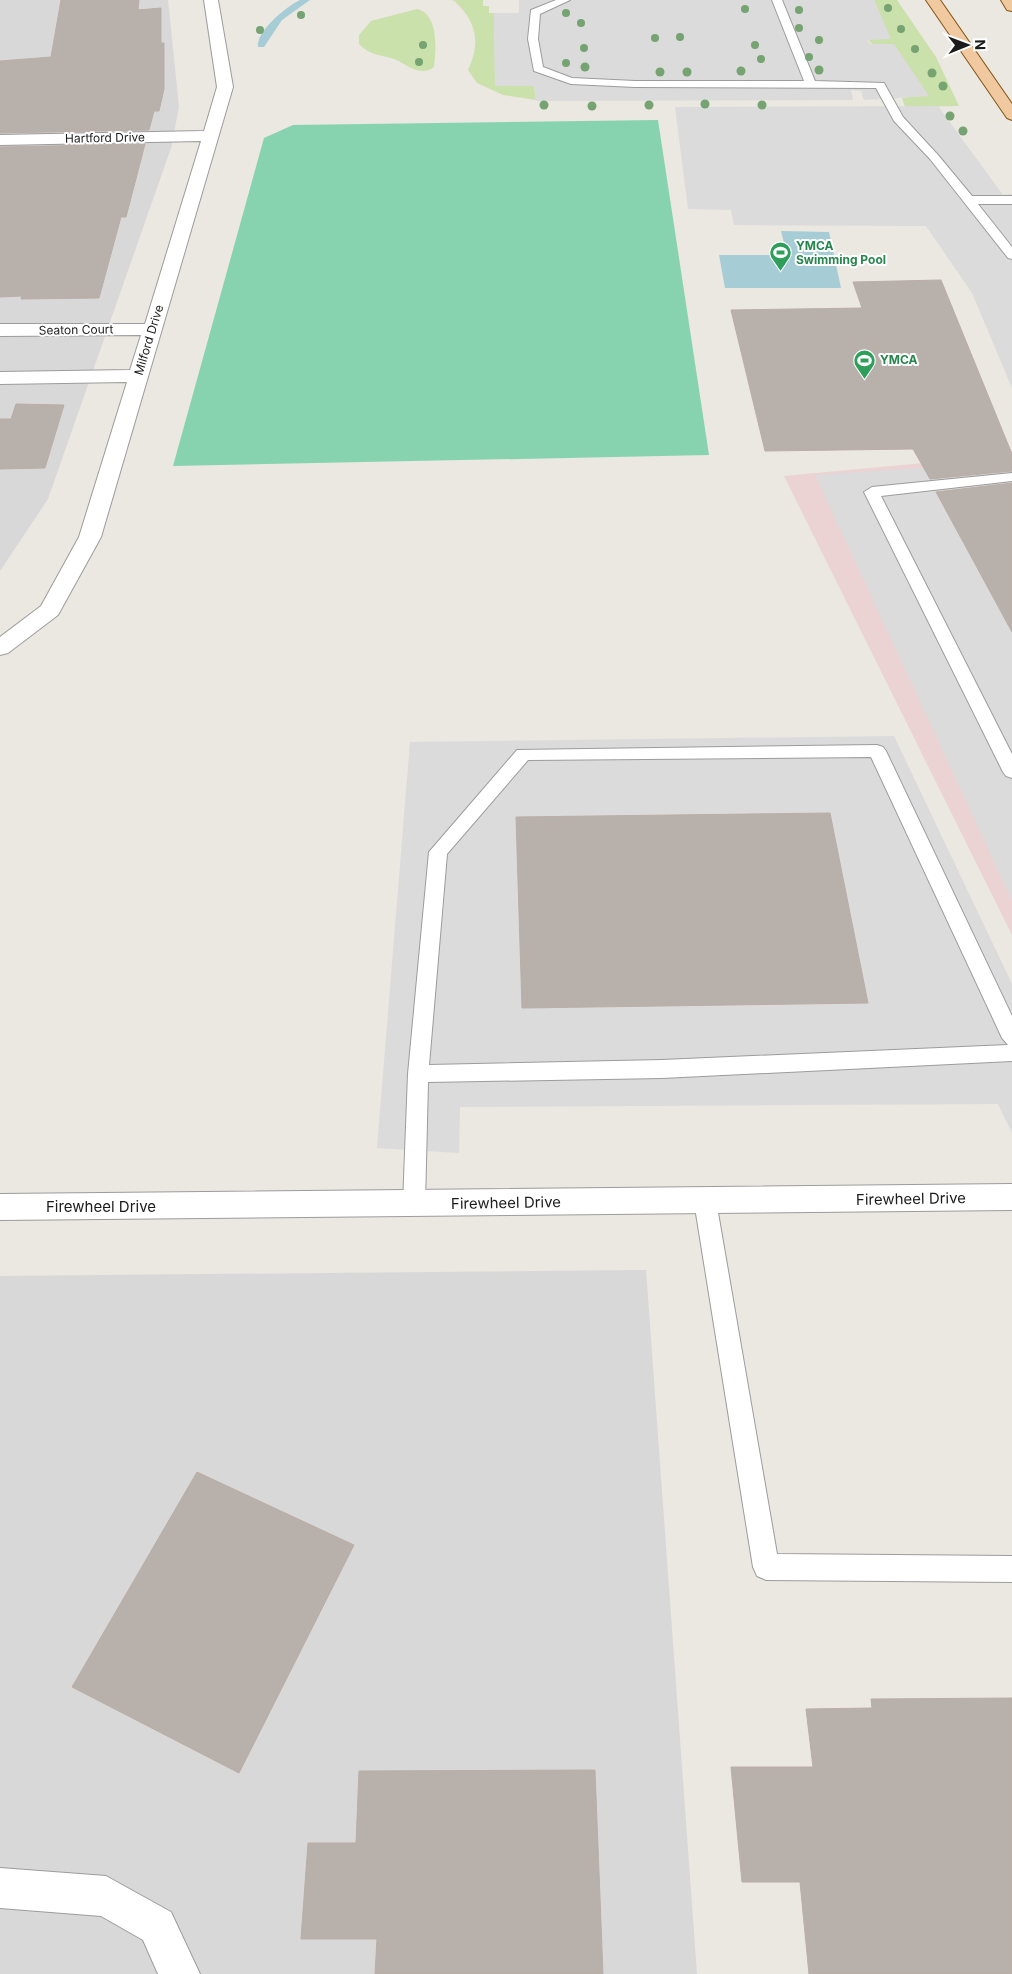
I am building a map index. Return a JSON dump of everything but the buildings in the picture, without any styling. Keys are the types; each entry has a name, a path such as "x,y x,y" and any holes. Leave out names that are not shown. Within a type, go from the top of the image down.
{"main road":[{"path":"933,0 1012,115"},
{"path":"1008,0 1012,7"}],"street":[{"name":"Milford Drive","path":"0,648 50,610 90,537 225,87 211,0"},
{"name":"Hartford Drive","path":"0,140 211,136"},
{"name":"Seaton Court","path":"0,330 153,329"},
{"path":"0,378 138,376"},
{"name":"Firewheel Drive","path":"0,1208 1012,1198"},
{"path":"0,1888 106,1896 157,1926 179,1974"}],"lane":[{"path":"565,0 536,12 533,39 538,69 572,81 636,84 880,85 898,119 934,157 1012,255"},
{"path":"777,0 811,84"},
{"path":"969,200 1012,200"},
{"path":"1012,477 872,492 1012,772"},
{"path":"414,1204 418,1074 438,852 523,754 877,751 1012,1038"},
{"path":"418,1074 662,1069 1012,1053"},
{"path":"705,1201 766,1567 1012,1570"}],"shaded area":[{"path":"0,0 168,0 179,107 171,148 48,499 0,571"},
{"path":"519,0 874,0 891,39 867,40 871,44 894,44 929,96 864,100 861,91 851,90 853,100 536,101 534,86 495,86 494,13 519,13"},
{"path":"938,106 1003,195 1012,194 1012,388 972,293 926,226 734,225 731,210 688,209 675,107"},
{"path":"1012,457 1012,935 784,476 977,458"},
{"path":"1012,462 1012,901 815,475"},
{"path":"894,736 1012,984 1012,1133 998,1104 460,1107 459,1153 377,1148 410,742"},
{"path":"646,1270 697,1974 0,1974 0,1276"}],"green space":[{"path":"452,0 483,0 483,6 489,6 489,13 494,13 495,86 534,86 536,100 503,95 477,83 468,70 475,49 473,28 466,14"},
{"path":"874,0 897,0 936,57 959,106 905,107 902,98 928,95 867,39 890,39"},
{"path":"417,9 424,12 433,25 435,42 434,67 428,70 417,70 396,60 370,52 359,44 359,35 371,21"},
{"path":"658,120 709,455 173,466 264,138 293,125"}],"water":[{"name":"YMCA Swimming Pool","path":"781,231 829,232 841,288 725,288 719,255 787,255"}],"waterway":[{"path":"261,45 279,18 306,0"}],"place":[{"name":"YMCA Swimming Pool","path":"780,272"},
{"name":"YMCA","path":"864,379"}]}
